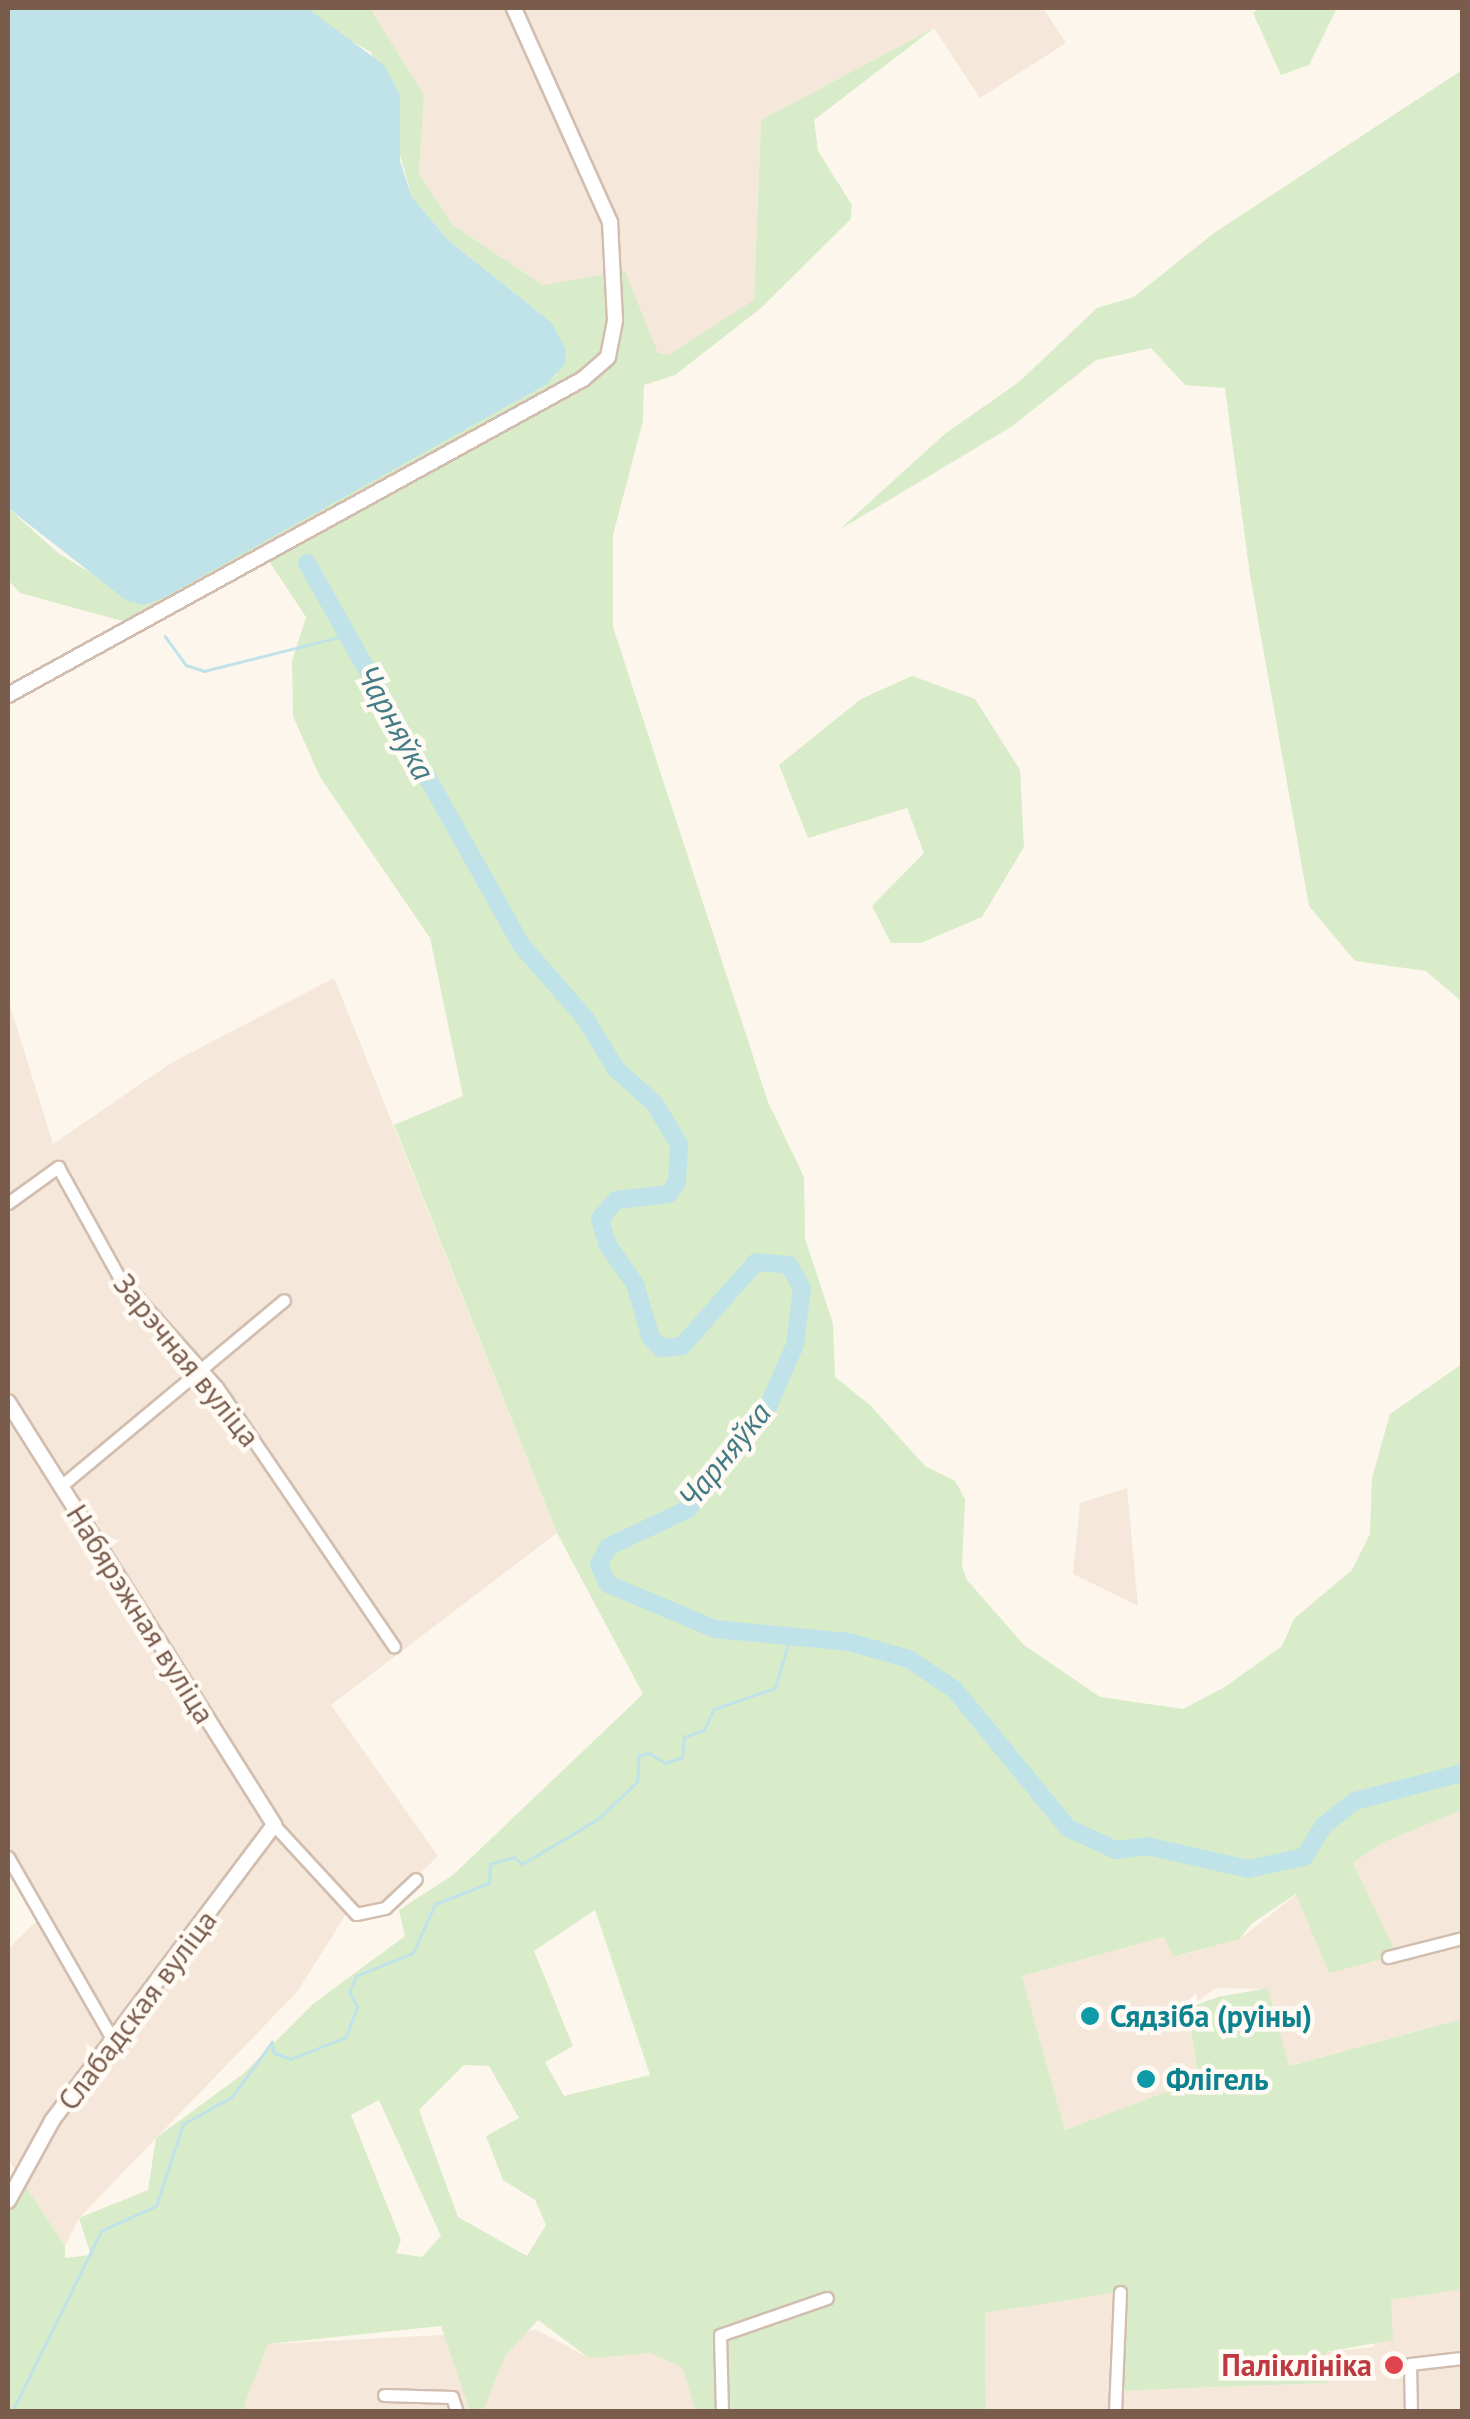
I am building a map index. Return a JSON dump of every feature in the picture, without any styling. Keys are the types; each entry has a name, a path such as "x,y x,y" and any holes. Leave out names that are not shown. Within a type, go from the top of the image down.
{"street":[{"path":"8,695 582,379 608,357 615,320 610,222 514,8"},
{"name":"Зарэчная вуліца","path":"8,1203 58,1167 119,1277 205,1372 394,1646"},
{"path":"60,1486 205,1372 284,1300"},
{"name":"Набярэжная вуліца","path":"8,1402 274,1825"},
{"path":"274,1825 356,1914 385,1908 416,1879"},
{"name":"Слабадская вуліца","path":"8,2201 52,2121 274,1825"},
{"path":"8,1857 114,2042"},
{"path":"1388,1957 1462,1938"},
{"path":"1115,2412 1120,2292"},
{"path":"722,2412 720,2336 828,2298"},
{"path":"1411,2412 1410,2364 1462,2358"},
{"path":"384,2395 452,2397 457,2412"}],"shaded area":[{"path":"370,8 1043,8 1066,43 980,98 934,28 761,120 754,301 668,355 658,354 624,272 543,285 453,225 419,174 424,95"},
{"path":"334,978 557,1533 331,1705 438,1856 385,1908 348,1911 297,1992 79,2218 65,2246 8,2159 8,1949 43,1915 8,1857 8,999 53,1144 171,1063"},
{"path":"1127,1488 1138,1606 1073,1574 1080,1503"},
{"path":"1462,1810 1462,2019 1288,2066 1268,1989 1216,1988 1188,2008 1197,2071 1188,2085 1065,2130 1022,1976 1164,1937 1174,1957 1240,1939 1297,1894 1371,1902 1353,1863 1382,1843"},
{"path":"1462,2289 1462,2411 986,2411 985,2313 1120,2292 1116,2391 1327,2383 1326,2352 1373,2347 1390,2300"},
{"path":"701,2325 722,2411 250,2412 244,2406 268,2344 537,2330 589,2358"}],"green space":[{"path":"307,8 370,8 424,95 419,174 453,225 543,285 625,271 658,353 668,355 754,300 761,120 934,28 814,120 818,151 852,205 851,219 761,308 675,375 644,385 643,421 613,535 613,627 768,1102 804,1177 805,1238 833,1324 835,1377 870,1405 925,1466 955,1481 965,1499 962,1566 967,1580 1024,1645 1100,1697 1183,1709 1225,1687 1282,1646 1294,1619 1352,1570 1370,1534 1372,1478 1390,1414 1462,1364 1462,1810 1382,1843 1353,1863 1397,1955 1329,1973 1296,1894 1251,1924 1240,1939 1173,1957 1164,1937 1022,1976 1065,2130 1188,2084 1197,2070 1188,2008 1218,1997 1268,1988 1289,2066 1462,2019 1462,2289 1391,2300 1393,2340 1326,2352 1328,2383 1115,2391 1119,2292 985,2313 986,2411 696,2411 682,2367 650,2353 589,2358 538,2320 505,2356 483,2411 470,2411 441,2326 268,2344 244,2406 250,2411 8,2411 8,2201 19,2176 65,2246 65,2258 91,2255 79,2218 148,2190 156,2138 243,2074 313,2004 405,1936 399,1910 453,1875 643,1694 557,1533 394,1125 463,1096 430,938 320,777 293,716 292,661 306,617 265,555 137,625 20,593 8,580 8,508 58,553 144,605 557,375 551,322 448,240 412,197 371,52 322,25","holes":["595,1910 650,2075 564,2096 545,2062 573,2046 534,1951","464,2065 489,2066 519,2118 486,2136 503,2180 535,2200 546,2225 527,2256 458,2217 419,2110","379,2100 441,2236 422,2257 396,2253 401,2240 351,2115"]},
{"path":"1259,8 1337,8 1309,65 1281,75 1253,13"},
{"path":"1462,70 1462,1002 1426,971 1355,961 1309,906 1250,575 1225,388 1185,385 1151,348 1096,360 1011,427 839,530 946,433 1019,382 1097,308 1134,297 1214,233"},
{"path":"912,676 975,699 1020,770 1024,847 982,917 921,943 891,943 872,906 924,853 907,808 808,838 779,765 861,699"}],"water":[{"path":"8,8 307,8 384,65 400,95 400,161 412,197 448,240 551,322 566,349 565,364 547,384 163,598 144,605 127,601 8,508"}],"waterway":[{"name":"Чарняўка","path":"307,563 522,946 585,1018 616,1069 654,1103 679,1144 677,1182 669,1194 616,1200 600,1219 607,1244 635,1284 651,1338 661,1348 682,1346 756,1262 789,1265 802,1288 795,1345 763,1418 688,1509 608,1547 599,1565 608,1584 715,1629 849,1642 909,1659 955,1690 1068,1828 1116,1850 1147,1846 1248,1869 1304,1857 1324,1825 1355,1801 1462,1773"},
{"path":"165,636 186,665 204,671 351,634"},
{"path":"12,2412 101,2231 156,2206 183,2124 232,2097 272,2042 274,2053 291,2059 346,2037 357,2007 349,1992 356,1976 413,1953 435,1904 489,1883 490,1864 514,1857 522,1864 598,1819 637,1782 639,1755 650,1753 665,1763 682,1757 684,1737 704,1730 714,1709 775,1688 790,1637"}],"place":[{"name":"Сядзіба (руіны)","path":"1090,2016"},
{"name":"Флігель","path":"1146,2079"},
{"name":"Паліклініка","path":"1394,2365"}]}
